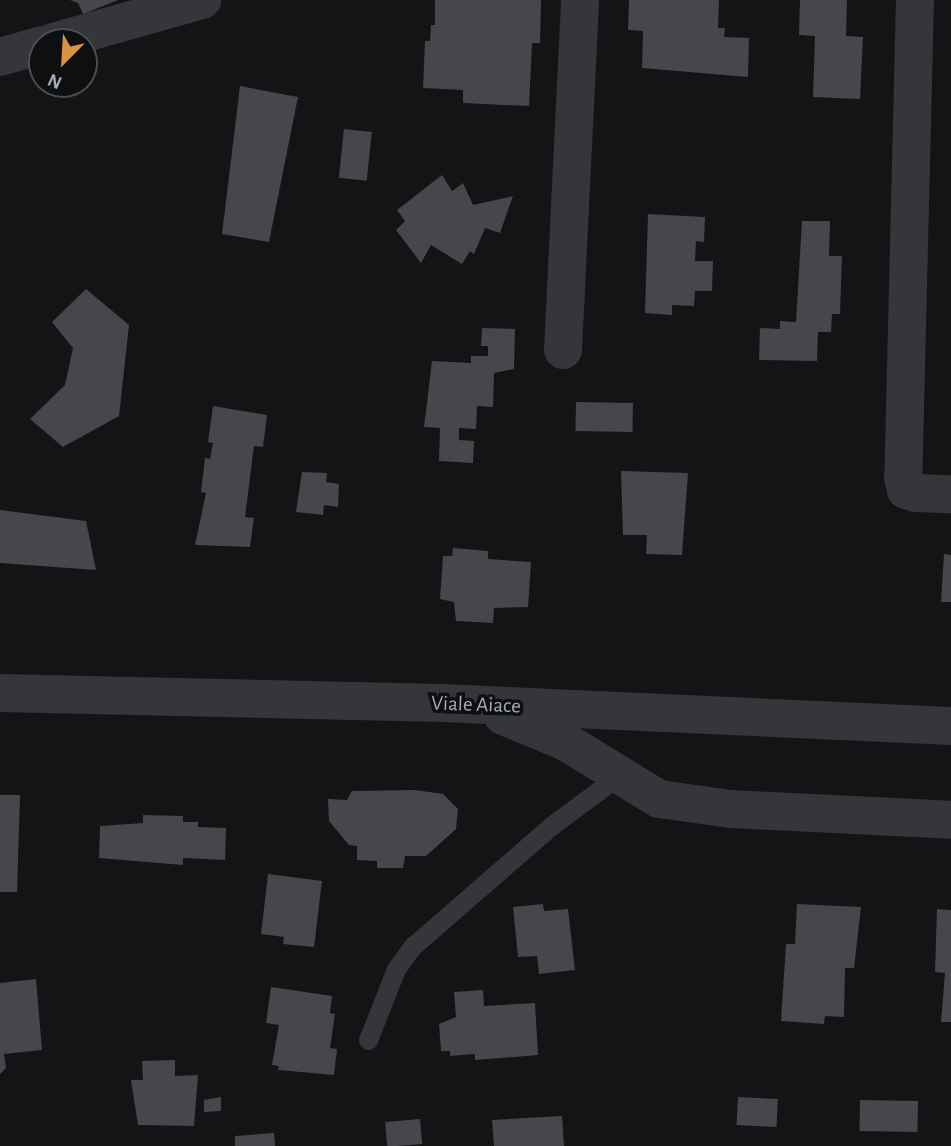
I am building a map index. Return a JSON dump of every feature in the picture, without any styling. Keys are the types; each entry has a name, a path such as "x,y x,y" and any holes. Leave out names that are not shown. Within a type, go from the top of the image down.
{"street":[{"path":"98,29 202,0"},
{"path":"563,350 580,0"},
{"path":"915,0 903,477 906,490 916,493 951,494"},
{"path":"0,57 28,49"},
{"name":"Viale Aiace","path":"0,693 443,704 951,726"},
{"path":"443,704 535,727 659,799 691,806 951,820"}],"lane":[{"path":"368,1040 396,969 414,946 551,826 617,777"}],"building":[{"path":"70,0 118,0 83,14 78,3"},
{"path":"435,0 541,0 540,43 532,43 529,106 463,103 463,90 423,88 425,41 430,41 431,25 435,25"},
{"path":"629,0 719,0 718,28 725,28 724,37 749,38 748,77 642,68 643,31 628,30"},
{"path":"800,0 847,0 846,36 863,37 860,99 813,97 815,36 799,35"},
{"path":"240,86 298,97 269,242 222,234"},
{"path":"344,129 372,132 367,181 339,178"},
{"path":"442,175 452,191 463,183 473,205 513,196 500,233 485,228 474,254 470,251 462,264 431,245 421,263 396,230 405,221 397,210"},
{"path":"648,214 705,217 704,242 696,241 695,261 713,261 712,291 695,291 694,306 672,305 672,315 645,313"},
{"path":"802,221 830,221 829,256 842,256 840,314 832,314 831,332 818,332 817,361 759,360 760,328 780,329 780,321 796,322"},
{"path":"86,289 129,325 119,416 63,447 30,419 65,385 73,348 52,322"},
{"path":"482,328 515,329 514,369 494,373 493,407 477,406 476,429 459,428 459,440 474,441 473,463 439,461 440,428 424,427 432,361 471,363 471,356 488,356 488,346 481,346"},
{"path":"576,402 633,403 632,432 575,431"},
{"path":"213,406 267,415 263,447 254,446 245,517 254,518 250,547 195,545 206,493 201,492 205,458 210,459 213,443 208,442"},
{"path":"621,471 688,473 682,555 646,554 647,535 623,535"},
{"path":"302,472 327,473 326,482 339,484 338,507 324,505 323,515 296,512"},
{"path":"0,510 86,521 96,570 0,563"},
{"path":"453,548 488,551 488,559 531,562 528,607 494,608 493,623 456,621 454,602 440,599 443,556 452,556"},
{"path":"944,554 951,555 951,602 941,602"},
{"path":"415,790 443,794 458,809 456,829 426,856 405,856 403,868 377,868 377,861 357,860 357,846 349,845 329,821 328,799 347,800 352,791"},
{"path":"0,795 20,795 17,892 0,892"},
{"path":"143,815 183,816 183,822 198,822 198,827 226,828 225,860 183,858 183,865 99,858 100,826 143,823"},
{"path":"268,874 322,881 314,947 283,944 284,937 261,934"},
{"path":"543,904 544,911 568,909 575,970 539,974 537,956 518,957 513,907"},
{"path":"797,904 861,907 854,968 845,968 844,1017 825,1016 824,1024 781,1021 786,944 795,944"},
{"path":"937,909 951,910 951,1022 941,1022 945,973 935,972"},
{"path":"36,979 42,1050 4,1054 6,1068 0,1074 0,983"},
{"path":"271,987 332,996 330,1013 335,1014 330,1048 337,1049 334,1075 278,1070 279,1066 272,1065 279,1025 266,1023"},
{"path":"483,990 484,1006 535,1003 538,1055 475,1060 475,1054 450,1056 450,1051 441,1051 439,1024 456,1017 454,992"},
{"path":"175,1060 175,1076 198,1075 194,1126 138,1125 131,1080 143,1080 142,1061"},
{"path":"221,1097 221,1111 204,1112 204,1100"},
{"path":"738,1097 778,1099 776,1127 737,1125"},
{"path":"860,1100 918,1101 917,1132 859,1131"},
{"path":"562,1116 564,1146 494,1146 492,1120"},
{"path":"420,1119 422,1144 387,1146 385,1122"},
{"path":"274,1133 275,1146 235,1146 235,1136"}]}
